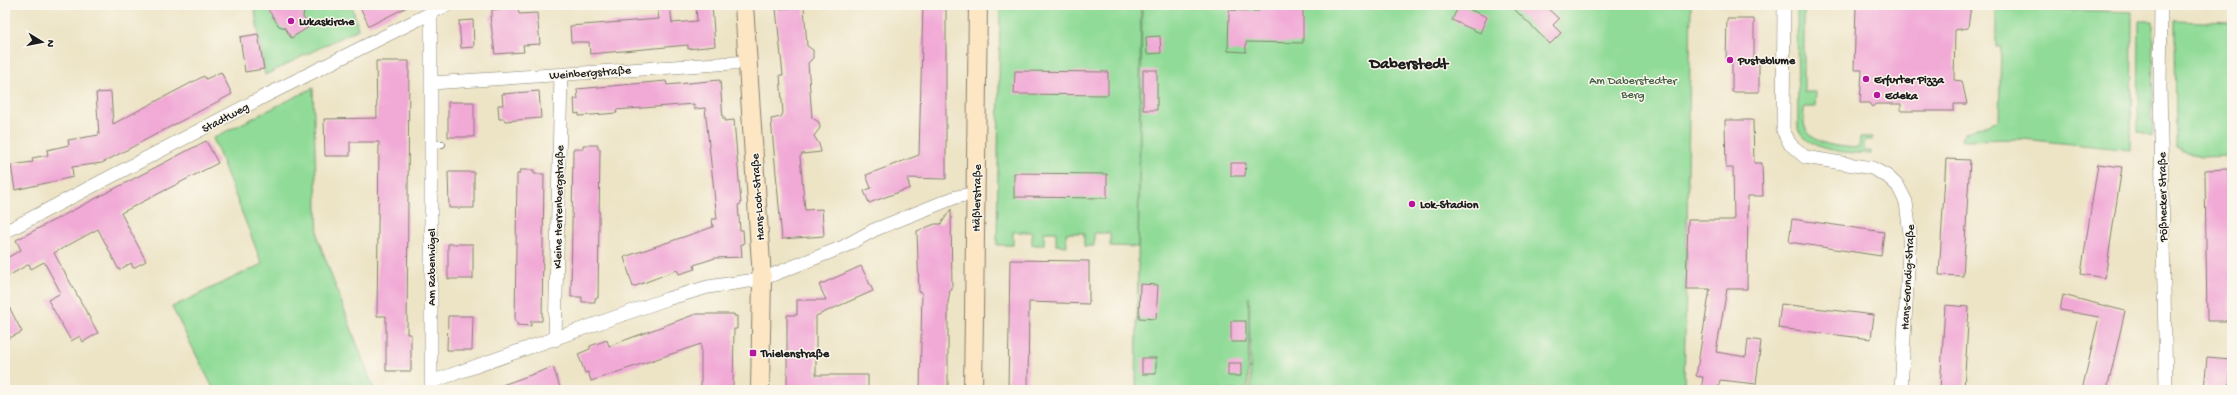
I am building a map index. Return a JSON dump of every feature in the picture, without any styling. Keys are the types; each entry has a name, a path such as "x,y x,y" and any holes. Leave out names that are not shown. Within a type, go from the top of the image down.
{"street":[{"name":"Stadtweg","path":"5,232 267,95 447,5"},
{"name":"Hans-Loch-Straße","path":"744,5 762,279 760,390"},
{"name":"Häßlerstraße","path":"974,390 978,5"},
{"name":"Hans-Grundig-Straße","path":"1784,5 1783,130 1790,144 1806,157 1872,168 1887,176 1898,186 1906,202 1910,235 1901,390"},
{"name":"Pößnecker Straße","path":"2161,5 2160,86 2166,390"},
{"name":"Am Rabenhügel","path":"431,14 431,83 437,144 431,386"},
{"name":"Weinbergstraße","path":"431,83 748,62"},
{"name":"Kleine Herrenbergstraße","path":"555,340 561,74"},
{"path":"431,386 667,299 708,287 762,279 843,247 874,230 956,197 976,193"}],"green space":[{"path":"254,5 352,5 358,29 265,75"},
{"path":"1000,5 1141,5 1138,247 1110,246 1110,233 1094,233 1094,246 1084,246 1084,233 1066,233 1067,246 1056,245 1056,232 1044,232 1044,245 1032,245 1032,232 1013,232 1013,245 997,245"},
{"name":"Am Daberstedter Berg","path":"1142,5 1691,5 1684,390 1251,390 1249,297 1248,390 1136,390"},
{"path":"1797,5 1817,5 1804,6 1804,92 1816,92 1815,107 1804,107 1804,123 1807,131 1819,141 1844,147 1859,148 1860,137 1872,137 1872,140 1865,140 1864,151 1871,151 1871,154 1840,152 1820,147 1811,143 1798,129"},
{"path":"1996,5 2018,5 2018,8 2132,12 2131,150 2023,139 1962,140 1964,133 1999,120 2001,47 1996,47"},
{"path":"2139,21 2153,21 2152,136 2138,131"},
{"path":"2175,21 2232,23 2232,156 2200,157 2176,147"},
{"path":"313,88 318,239 374,390 214,390 172,307 262,264 213,138"}],"building":[{"name":"Lukaskirche","path":"265,5 301,5 304,10 303,17 309,27 291,38 285,28 279,26"},
{"path":"359,5 411,5 369,26"},
{"path":"657,5 670,5 672,23 697,21 696,5 712,5 715,46 688,49 688,45 590,54 589,42 571,42 570,26 659,19"},
{"path":"923,5 946,5 946,179 907,178 910,188 869,203 864,191 871,188 866,175 919,155"},
{"path":"1259,5 1303,5 1303,43 1246,42 1246,52 1228,51 1229,10 1259,11"},
{"path":"1459,5 1487,17 1480,33 1452,20"},
{"path":"1510,5 1544,5 1559,19 1553,25 1561,33 1550,44"},
{"path":"1862,5 1971,5 1968,28 1955,30 1954,80 1962,81 1967,104 1954,104 1954,111 1901,111 1901,104 1876,104 1872,107 1869,103 1860,103 1862,70 1854,70 1856,7 1862,7"},
{"path":"518,7 519,14 537,13 540,44 523,45 524,52 495,54 490,16 492,16 492,10"},
{"path":"804,7 807,46 813,50 813,58 808,63 812,118 819,122 820,128 814,136 819,144 821,152 802,154 800,157 805,210 822,209 824,236 782,239 771,119 781,117 783,113 780,75 783,75 776,9"},
{"path":"1727,19 1754,19 1754,61 1759,61 1759,92 1732,92 1732,61 1726,61"},
{"path":"473,20 474,47 461,48 459,21"},
{"path":"258,34 264,69 245,72 240,37"},
{"path":"1160,36 1161,53 1147,54 1146,37"},
{"path":"376,61 409,61 407,334 411,334 411,371 386,371 386,316 377,316 379,142 350,142 350,156 325,156 324,119 377,118"},
{"path":"1143,70 1157,70 1157,110 1143,110"},
{"path":"1015,71 1108,72 1108,95 1014,94"},
{"path":"221,72 232,94 102,163 72,167 73,177 15,190 11,165 33,162 32,158 48,155 47,150 69,145 68,140 99,135 96,93 111,92 113,124 204,76 206,79"},
{"path":"720,80 723,119 725,118 725,121 734,120 741,204 738,205 740,230 743,230 744,244 741,244 742,257 715,258 694,265 695,269 679,274 677,270 633,287 624,257 713,227 712,219 717,219 705,108 694,109 694,104 616,110 617,113 579,116 579,113 575,114 574,99 578,99 577,89 666,81 667,85"},
{"path":"539,91 541,118 505,121 504,119 499,119 498,105 503,105 502,94"},
{"path":"448,102 474,102 474,137 448,137"},
{"path":"1725,120 1753,120 1754,163 1762,163 1763,196 1748,196 1747,289 1727,289 1716,352 1746,357 1748,339 1761,341 1756,384 1720,380 1718,390 1701,390 1703,377 1696,376 1710,289 1686,289 1688,220 1734,220 1733,168 1726,168"},
{"path":"206,141 218,163 121,213 146,261 133,268 131,263 119,270 98,229 54,253 98,333 83,342 80,336 71,341 48,300 61,293 44,262 31,269 29,264 5,278 5,259 21,250 16,240"},
{"path":"583,145 598,145 598,149 600,149 598,298 595,298 595,302 582,302 582,297 571,297 573,149 583,149"},
{"path":"1946,159 1970,160 1963,276 1939,275"},
{"path":"1231,163 1246,163 1245,176 1231,176"},
{"path":"2098,164 2122,167 2105,278 2081,274"},
{"path":"2229,169 2231,321 2207,321 2205,170"},
{"path":"520,170 534,170 534,174 544,174 542,321 531,321 531,326 517,325 517,321 515,321 517,174 519,174"},
{"path":"448,172 474,172 474,208 449,208"},
{"path":"1014,173 1107,174 1107,198 1014,197"},
{"path":"951,209 952,290 950,290 948,303 948,390 920,390 922,292 919,292 917,231 935,224 941,224"},
{"path":"1792,219 1884,232 1881,256 1789,242"},
{"path":"448,244 473,244 473,279 448,279"},
{"path":"1010,260 1089,261 1089,304 1029,302 1028,390 1008,390"},
{"path":"861,266 873,291 816,316 816,375 868,375 868,390 787,390 787,315 797,315 797,300 826,300 819,285"},
{"path":"1140,284 1158,285 1156,319 1139,318"},
{"path":"2063,295 2125,311 2107,390 2082,390 2099,317 2060,310"},
{"path":"5,299 22,332 5,340"},
{"path":"1781,304 1874,315 1871,339 1778,328"},
{"path":"1945,305 1969,307 1964,390 1940,390"},
{"path":"696,314 734,314 734,316 737,316 737,329 734,329 733,390 701,390 701,344 591,381 588,372 585,373 578,354 590,349 590,346 607,340 609,346"},
{"path":"448,316 473,316 472,350 447,350"},
{"path":"1231,321 1246,321 1246,342 1231,342"},
{"path":"2207,357 2231,359 2229,390 2204,390"},
{"path":"1142,358 1156,358 1156,374 1142,374"},
{"path":"1228,363 1241,363 1241,376 1228,376"},
{"path":"553,367 561,390 494,390 494,388"}],"place":[{"name":"Lukaskirche","path":"291,21"},
{"name":"Pusteblume","path":"1730,60"},
{"name":"Erfurter Pizza","path":"1866,79"},
{"name":"Edeka","path":"1877,95"},
{"name":"Lok-Stadion","path":"1412,204"},
{"name":"Thielenstraße","path":"753,353"}],"district":[{"name":"Daberstedt","path":"1409,62"}]}
